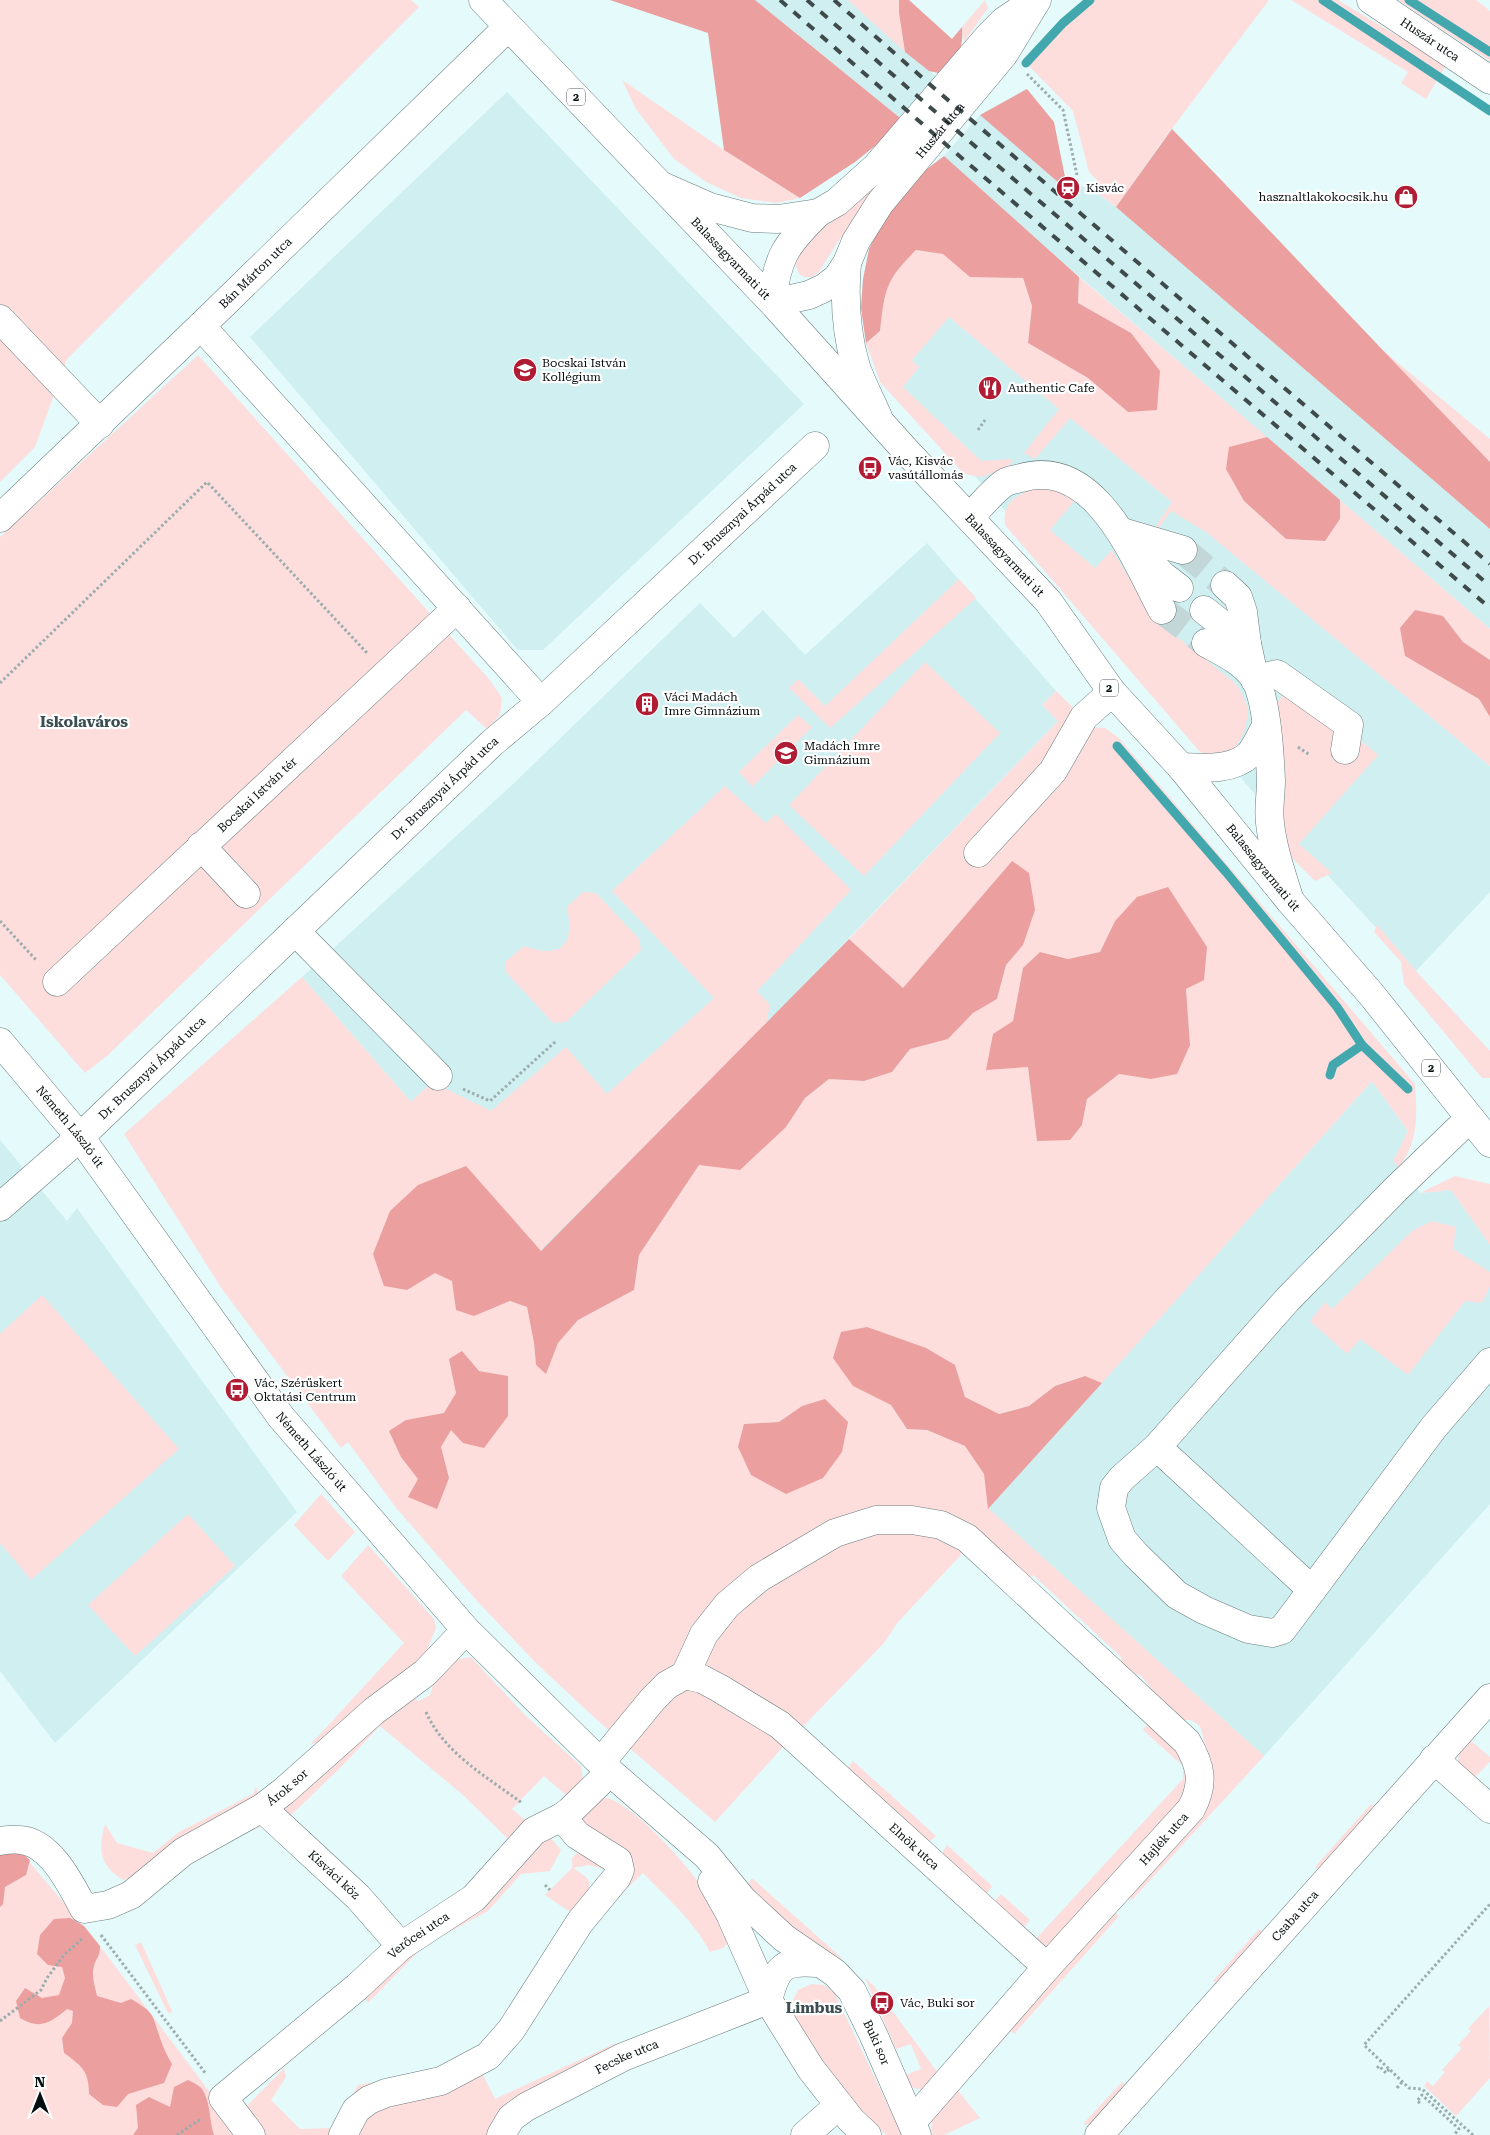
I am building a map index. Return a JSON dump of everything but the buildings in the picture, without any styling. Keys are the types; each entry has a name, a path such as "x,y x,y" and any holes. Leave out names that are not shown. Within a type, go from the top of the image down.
{"street":[{"name":"Balassagyarmati út","path":"483,0 773,303 1048,601 1112,692 1181,767 1290,901 1371,994 1490,1143"},
{"name":"Huszár utca","path":"1036,0 1004,54 880,203 856,241 837,278 824,288 808,295 773,303 774,286 785,251 794,236 818,214 837,202 876,167 1004,21 1036,0"},
{"name":"Huszár utca","path":"1371,0 1490,80"},
{"name":"Bán Márton utca","path":"0,518 100,424 508,27"},
{"name":"Huszár utca","path":"660,185 710,207 752,218 778,219 818,214"},
{"name":"Huszár utca","path":"846,263 845,290 850,340 857,369 880,421"},
{"path":"0,319 100,424"},
{"path":"201,326 541,702"},
{"name":"Dr. Brusznyai Árpád utca","path":"0,1207 80,1137 492,743 541,702 816,446"},
{"path":"970,517 1005,482 1033,474 1061,477 1083,489 1101,505 1119,530 1162,610"},
{"path":"1119,530 1145,540 1183,550"},
{"path":"1119,530 1162,575 1179,588"},
{"path":"1225,585 1238,597 1243,612 1247,644 1262,702 1266,726 1270,781 1270,821 1273,845 1290,901"},
{"name":"Bocskai István tér","path":"56,982 457,608"},
{"path":"1204,610 1247,644"},
{"path":"1206,643 1242,663 1255,680"},
{"path":"1255,680 1278,674 1349,725 1345,750"},
{"path":"978,853 1053,772 1084,717 1112,692"},
{"path":"1181,767 1213,768 1235,763 1250,754 1266,726"},
{"path":"201,846 246,894"},
{"path":"295,931 438,1076"},
{"name":"Németh László út","path":"0,1042 80,1137 281,1417 466,1630 605,1767"},
{"path":"1470,1118 1396,1189 1288,1299 1157,1447 1122,1478 1114,1488 1111,1508 1118,1544 1136,1556 1177,1595 1204,1610 1248,1629 1272,1633 1282,1630 1434,1427 1490,1362"},
{"path":"1157,1447 1312,1590"},
{"name":"Hajlék utca","path":"685,1675 704,1634 727,1605 759,1578 835,1533 876,1520 912,1520 941,1525 967,1538 1187,1742 1197,1758 1200,1775 1197,1798 1192,1809 1047,1967 950,2080 914,2128"},
{"name":"Árok sor","path":"89,1918 108,1905 131,1895 183,1852 262,1808 284,1791 374,1711 425,1673 466,1630"},
{"name":"Elnök utca","path":"685,1675 710,1683 780,1724 1047,1967"},
{"name":"Verőcei utca","path":"223,2098 357,1987 402,1946 474,1898 534,1831 554,1820 605,1767 667,1685 685,1675"},
{"name":"Csaba utca","path":"1099,2135 1490,1698"},
{"path":"1434,1759 1490,1809"},
{"name":"Buki sor","path":"605,1767 677,1832 707,1856 743,1900 784,1938 835,1973 852,1991 914,2128"},
{"name":"Kisváci köz","path":"262,1808 358,1897 402,1946"},
{"path":"343,2135 356,2110 369,2100 441,2081 488,2056 511,2030 580,1922 617,1877 620,1870 618,1861 554,1820"},
{"name":"Buki sor","path":"677,1832 708,1876 730,1914 768,2000 811,2069 839,2105 867,2135"},
{"path":"0,1841 21,1840 39,1846 57,1864 70,1882 89,1918"},
{"path":"768,2000 774,1978 784,1966 798,1961 818,1963"},
{"name":"Fecske utca","path":"501,2135 511,2118 526,2107 624,2057 768,2000"},
{"path":"223,2098 251,2135"},
{"path":"804,2135 839,2105"}],"path":[{"path":"1025,72 1063,110 1077,175"},
{"path":"978,430 985,420"},
{"path":"0,683 207,482 386,674"},
{"path":"0,921 56,982"},
{"path":"438,1076 445,1082 490,1102 556,1041"},
{"path":"426,1712 434,1728 448,1746 554,1820"},
{"path":"546,1886 550,1890"},
{"path":"1473,2135 1422,2089 1409,2088 1364,2045 1490,1904"},
{"path":"0,2021 41,1990 46,1978 89,1918 223,2098"},
{"path":"1376,2068 1379,2066 1386,2073 1389,2069"},
{"path":"1397,2088 1402,2082"},
{"path":"1420,2103 1417,2101 1422,2095 1441,2115 1459,2129 1454,2135"},
{"path":"1441,2115 1446,2110"}],"shaded area":[{"path":"0,0 411,0 419,7 67,359 35,447 0,482"},
{"path":"610,0 755,0 905,122 855,162 800,198 724,150 708,33"},
{"path":"755,0 848,0 941,81 905,122"},
{"path":"848,0 899,0 905,52"},
{"path":"899,0 909,0 952,39 962,27 961,47 943,74 929,71 905,52"},
{"path":"985,0 988,8 964,42 962,27"},
{"path":"1090,0 1269,0 1164,139 1116,207 1091,188 1097,180 1089,172 1073,111 1026,63 1063,23"},
{"path":"1291,0 1338,0 1446,65 1426,99 1401,83 1408,72"},
{"path":"1398,0 1476,0 1490,11 1490,61"},
{"path":"622,80 724,150 800,198 776,203 741,198 706,182 674,159 636,109"},
{"path":"1027,89 1054,122 1065,177 1059,183 980,115"},
{"name":"Bocskai István Kollégium","path":"507,92 804,404 543,650 518,650 250,337"},
{"path":"980,115 1059,183 1091,188 1116,207 1490,529 1490,629 981,192 944,156"},
{"path":"1172,129 1490,462 1490,529 1116,207"},
{"path":"917,133 837,243 819,272 812,277 804,277 799,274 795,264 798,249 808,239 848,209"},
{"path":"944,156 1079,277 1078,303 1131,333 1160,371 1157,410 1128,412 1088,378 1028,343 1032,306 1023,278 970,277 943,254 916,250 898,270 892,278 885,295 880,331 866,343 861,308 863,279 869,249 882,223 906,185"},
{"path":"916,250 944,254 970,276 1023,278 1032,306 1028,343 1088,378 1128,412 1131,333 1078,303 1079,277 1267,437 1230,447 1244,501 1286,539 1325,541 1340,519 1340,500 1490,629 1490,660 1463,642 1443,616 1405,656 1479,699 1490,717 1490,766 1206,532 1171,511 1159,528 1156,526 1172,502 1070,418 1035,459 1024,453 1059,409 949,317 912,360 919,367 903,387 981,461 1013,459 1008,468 981,477 964,474 880,382 866,343 880,331 885,295 892,278"},
{"path":"948,316 1490,766 1490,892 1416,971 1299,844 892,382"},
{"path":"1380,348 1490,439 1490,462"},
{"path":"198,355 489,679 502,698 500,715 487,729 466,710 107,1056 85,1073 0,975 0,537"},
{"path":"1267,437 1340,500 1340,519 1325,541 1286,539 1244,501 1226,469 1229,447"},
{"path":"1035,488 1056,489 1075,500 1050,530 1095,568 1112,550 1153,618 1235,683 1245,701 1247,715 1244,731 1229,752 1214,756 1200,752 1005,525 1008,505 1016,497"},
{"path":"927,543 1056,691 1042,705 1058,721 766,1024 541,1251 302,977 512,785 700,603 734,638 763,610 805,655"},
{"path":"959,579 976,598 830,728 789,688 798,679 825,706"},
{"path":"1415,610 1443,616 1463,642 1490,660 1490,717 1479,699 1405,656 1400,628"},
{"path":"925,662 1000,733 864,876 789,805"},
{"path":"1056,691 1093,727 1105,728 1119,738 1415,1084 1415,1127 1406,1157 1399,1167 1393,1161 1408,1131 1372,1081 1102,1383 1085,1376 1055,1386 1029,1406 998,1414 965,1397 955,1365 853,1386 891,1405 907,1429 927,1430 965,1446 984,1474 989,1509 1264,1756 1132,1900 1127,1896 1212,1770 1200,1726 1191,1720 1181,1720 1167,1707 1141,1676 1127,1670 1119,1662 1122,1658 1033,1575 1028,1579 972,1529 960,1556 898,1622 884,1643 788,1742 823,1776 822,1782 783,1747 715,1822 596,1719 536,1663 478,1602 397,1509 348,1442 341,1448 222,1289 124,1134 302,977 411,1102 432,1082 491,1111 566,1047 607,1094 714,998 612,891 725,786 766,823 776,814 851,890 757,991 770,1005 766,1024 476,1315 510,1301 527,1307 536,1365 546,1373 558,1343 578,1320 634,1290 639,1255 699,1165 786,1127 805,1098 829,1079 864,1081 892,1072 910,1049 948,1039 973,1013 997,999 1006,965 1023,945 1012,861 903,988 849,939 1058,721 1042,705","holes":["1115,921 1186,989 1190,1045 1151,1079 1119,1074 1087,1099 1082,1125 1037,1141 1028,1067 1013,1021 1023,968 1040,952 1068,959 1100,952","462,1351 479,1371 508,1376 451,1429 441,1447 449,1478 409,1497 418,1479 406,1420 444,1414 456,1393","802,1406 786,1494 744,1424 779,1422"]},
{"path":"1282,696 1292,696 1359,739 1378,755 1299,844 1332,873 1315,881 1293,859 1283,839 1277,704"},
{"path":"798,715 812,727 752,787 739,772"},
{"path":"1012,861 1029,873 1035,910 1023,945 1006,965 997,999 973,1013 948,1039 910,1049 892,1072 864,1081 829,1079 805,1098 786,1127 740,1170 699,1165 639,1255 634,1290 578,1320 558,1343 546,1374 536,1365 527,1307 510,1301 474,1316 456,1310 452,1281 435,1273 407,1290 384,1286 373,1254 390,1211 418,1185 466,1166 541,1251 849,939 903,988"},
{"path":"1168,887 1207,947 1204,980 1186,989 1190,1045 1177,1074 1151,1079 1119,1074 1087,1099 1082,1125 1070,1140 1037,1141 1028,1067 986,1070 993,1034 1013,1021 1023,968 1040,952 1068,959 1100,952 1115,921 1137,897"},
{"path":"583,892 596,893 639,939 641,950 566,1022 553,1023 506,972 506,961 524,946 548,951 556,950 563,946 569,931 567,907"},
{"path":"1377,925 1416,971 1490,1051 1490,1078 1482,1078 1404,984 1401,962 1374,932"},
{"path":"1372,1081 1408,1131 1394,1161 1420,1193 1451,1190 1490,1245 1490,1504 1264,1756 988,1509"},
{"path":"0,1140 67,1221 77,1208 297,1512 55,1743 0,1671"},
{"path":"1455,1176 1490,1184 1490,1245 1451,1190 1420,1193"},
{"path":"1432,1221 1456,1227 1453,1249 1490,1272 1490,1286 1482,1303 1465,1301 1408,1375 1360,1339 1347,1354 1310,1321 1325,1302 1332,1309 1412,1231"},
{"path":"42,1295 179,1449 31,1580 0,1543 0,1334"},
{"path":"867,1327 926,1348 955,1365 965,1397 999,1414 1029,1406 1055,1386 1085,1376 1102,1383 988,1509 984,1474 965,1446 927,1430 907,1429 891,1405 853,1386 833,1358 841,1332"},
{"path":"462,1351 479,1371 508,1376 508,1416 484,1448 463,1443 451,1430 441,1447 449,1478 437,1509 408,1497 418,1479 401,1457 389,1431 406,1420 444,1413 456,1393 449,1359"},
{"path":"825,1399 848,1422 842,1452 823,1478 786,1494 751,1475 738,1447 744,1424 779,1422 802,1406"},
{"path":"321,1494 355,1532 328,1561 294,1525"},
{"path":"188,1514 235,1566 135,1656 88,1605"},
{"path":"368,1545 434,1619 436,1628 426,1652 405,1675 327,1739 310,1745 404,1643 341,1576"},
{"path":"471,1657 525,1715 581,1766 583,1780 568,1797 544,1776 512,1809 530,1824 509,1840 463,1795 380,1726 286,1820 267,1824 209,1849 409,1694 419,1701 430,1695 439,1671 447,1663"},
{"path":"1150,1721 1185,1754 1189,1792 1047,1947 1041,1947 1034,1941 1183,1779 1183,1766 1143,1730"},
{"path":"1469,1739 1490,1757 1490,1762 1473,1779 1462,1768 1458,1760 1461,1751"},
{"path":"853,1761 936,1836 928,1843 846,1770"},
{"path":"256,1786 258,1794 254,1802 138,1876 123,1880 109,1869 105,1863 102,1856 101,1842 105,1824 117,1843 153,1853 179,1832 253,1794"},
{"path":"608,1798 633,1813 647,1825 688,1868 706,1893 729,1942 723,1948 710,1952 688,1920 643,1873 596,1918 630,1875 584,1826 582,1816 597,1800"},
{"path":"1371,1804 1377,1809 1321,1871 1315,1867"},
{"path":"0,1827 100,1946 242,2135 0,2135"},
{"path":"550,1837 561,1850 550,1871 521,1874 488,1911 424,1946 368,2003 363,1996 541,1838"},
{"path":"947,1845 992,1886 986,1895 941,1855"},
{"path":"15,1847 30,1860 26,1875 5,1887 3,1904 0,1907 0,1849"},
{"path":"577,1853 586,1853 613,1868 573,1914 545,1895 572,1868 572,1858","holes":["588,1865 605,1869 588,1891 590,1883 586,1877 573,1868"]},
{"path":"752,1878 844,1960 802,1940 749,1891 748,1884"},
{"path":"1001,1894 1030,1920 1022,1929 989,1900 995,1901"},
{"path":"1113,1911 1119,1916 1014,2034 1011,2031 962,2086 959,2082"},
{"path":"70,1918 84,1926 100,1946 93,1970 97,1996 121,2003 131,1999 149,2011 154,2019 162,2045 172,2064 164,2083 128,2094 117,2107 103,2105 89,2094 86,2074 76,2062 64,2053 62,2038 72,2023 73,2011 67,2009 50,2021 39,2024 33,2024 20,2018 16,2001 25,1988 42,1998 59,1995 65,1978 62,1967 48,1965 37,1954 40,1935 54,1919"},
{"path":"1259,1929 1264,1933 1217,1984 1213,1981"},
{"path":"141,1942 172,2012 168,2013 135,1945"},
{"path":"865,1978 874,1986 941,2077 926,2088 916,2089 903,2076 921,2069 911,2044 896,2049"},
{"path":"552,1983 502,2062 481,2071 495,2099 616,2043 609,2056 493,2135 349,2135 359,2116 445,2085"},
{"path":"811,1984 824,1985 835,1994 902,2135 886,2135 847,2097 826,2072 793,2015 792,2002 798,1990"},
{"path":"1489,2006 1490,2078 1456,2116 1424,2086 1427,2081 1433,2086 1445,2072 1442,2070 1462,2048 1458,2045 1471,2031 1468,2029"},
{"path":"485,2052 435,2078 336,2135 265,2135 246,2107 284,2068 286,2077 271,2100 300,2129 335,2128 358,2085 434,2072"},
{"path":"188,2080 199,2086 205,2094 214,2135 133,2135 138,2128 136,2105 149,2097 170,2107 174,2087"},
{"path":"1122,2082 1127,2087 1093,2125 1083,2124"},
{"path":"956,2088 980,2118 944,2135 933,2135 932,2122 934,2116"}],"waterway":[{"path":"1026,63 1063,23 1090,0"},
{"path":"1323,0 1490,111"},
{"path":"1409,0 1490,52"},
{"path":"1117,746 1226,872 1337,1007 1362,1045 1408,1089"},
{"path":"1330,1075 1333,1065 1362,1045"}],"tunnel":[{"path":"1183,550 1225,585"},
{"path":"1162,610 1206,643"}],"railway":[{"path":"780,0 950,148 1490,608"},
{"path":"807,0 962,135 1490,586"},
{"path":"834,0 934,88 1490,564"}],"place":[{"name":"Kisvác","path":"1068,188"},
{"name":"hasznaltlakokocsik.hu","path":"1406,197"},
{"name":"Bocskai István Kollégium","path":"525,370"},
{"name":"Authentic Cafe","path":"990,388"},
{"name":"Vác, Kisvác vasútállomás","path":"870,468"},
{"name":"Váci Madách Imre Gimnázium","path":"647,704"},
{"name":"Madách Imre Gimnázium","path":"786,753"},
{"name":"Vác, Szérűskert Oktatási Centrum","path":"237,1390"},
{"name":"Vác, Buki sor","path":"882,2003"}],"district":[{"name":"Iskolaváros","path":"84,722"},
{"name":"Limbus","path":"814,2008"}]}
